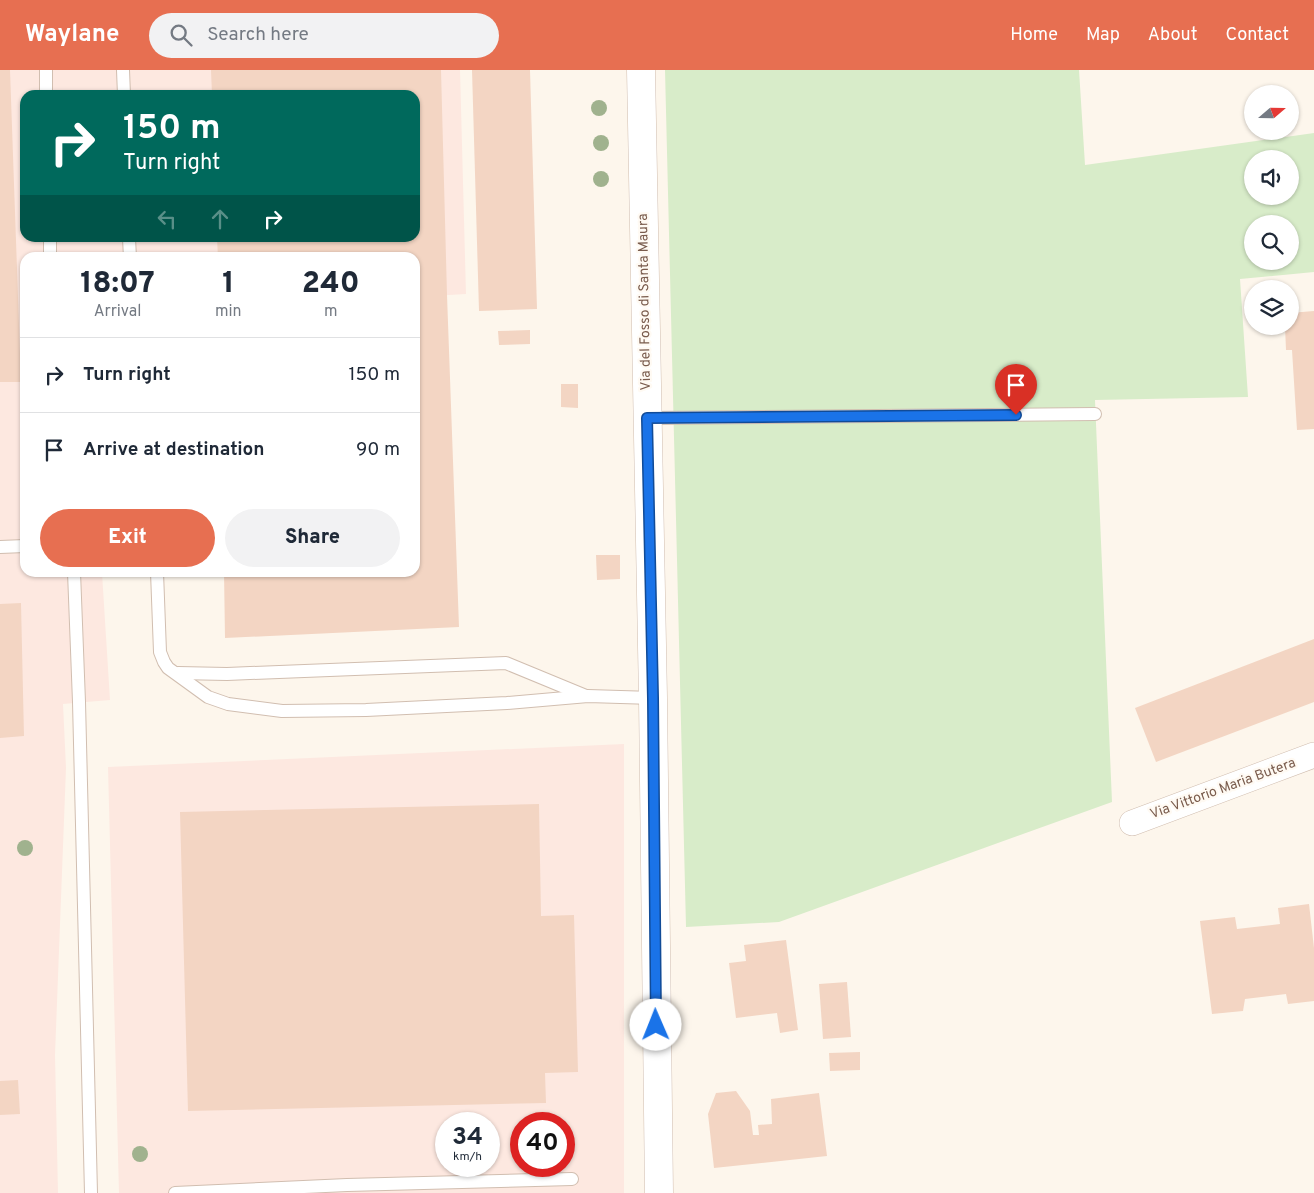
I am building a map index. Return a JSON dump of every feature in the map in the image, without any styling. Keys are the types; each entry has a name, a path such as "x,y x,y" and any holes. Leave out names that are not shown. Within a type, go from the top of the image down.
{"street":[{"name":"Via del Fosso di Santa Maura","path":"641,70 653,698 659,1190"},
{"name":"Via Vittorio Maria Butera","path":"1132,822 1314,755"}],"lane":[{"path":"46,70 46,90"},
{"path":"123,70 124,90"},
{"path":"647,418 1095,414"},
{"path":"0,546 20,546"},
{"path":"74,577 80,702 91,1193"},
{"path":"157,577 160,652 164,662 197,690 215,700 228,704 282,711 366,710 498,704 588,696 653,698"},
{"path":"178,674 236,674 506,663 588,696"},
{"path":"175,1193 347,1185 572,1179"}],"shaded area":[{"path":"0,70 460,70 466,294 420,297 420,252 20,252 20,577 102,577 110,700 63,704 66,768 55,1055 58,1193 0,1193"},
{"path":"624,744 624,1193 119,1193 108,767"}],"green space":[{"path":"665,70 1079,70 1085,165 1264,140 1299,140 1299,135 1314,133 1314,272 1240,279 1248,397 1095,400 1112,802 779,922 686,927"}],"building":[{"path":"0,70 10,70 20,382 0,382"},
{"path":"211,70 441,70 459,627 225,638 224,577 420,577 420,252 218,252 217,242 420,242 420,90 212,90"},
{"path":"472,70 530,70 537,309 479,311"},
{"path":"1314,311 1314,429 1297,430 1292,350 1286,350 1285,335 1299,335 1299,312"},
{"path":"530,330 530,344 499,345 498,331"},
{"path":"561,384 578,384 578,408 561,407"},
{"path":"596,555 620,555 620,579 597,580"},
{"path":"21,603 24,736 0,738 0,604"},
{"path":"1314,639 1314,702 1156,762 1135,708"},
{"path":"539,804 541,916 574,915 578,1072 545,1073 546,1103 188,1111 180,812"},
{"path":"1309,904 1314,948 1314,1001 1288,1004 1286,994 1245,999 1243,1011 1212,1014 1200,921 1235,917 1237,929 1280,924 1278,908"},
{"path":"786,940 798,1030 780,1033 777,1013 736,1018 729,963 746,961 744,945"},
{"path":"847,982 851,1037 823,1039 819,984"},
{"path":"860,1052 860,1070 830,1071 829,1053"},
{"path":"18,1080 20,1114 0,1115 0,1081"},
{"path":"736,1091 750,1111 753,1135 759,1135 758,1125 772,1124 771,1099 819,1093 827,1156 714,1168 708,1114 716,1093"}],"route":[{"path":"656,1025 653,698 647,418 1016,415"}]}
